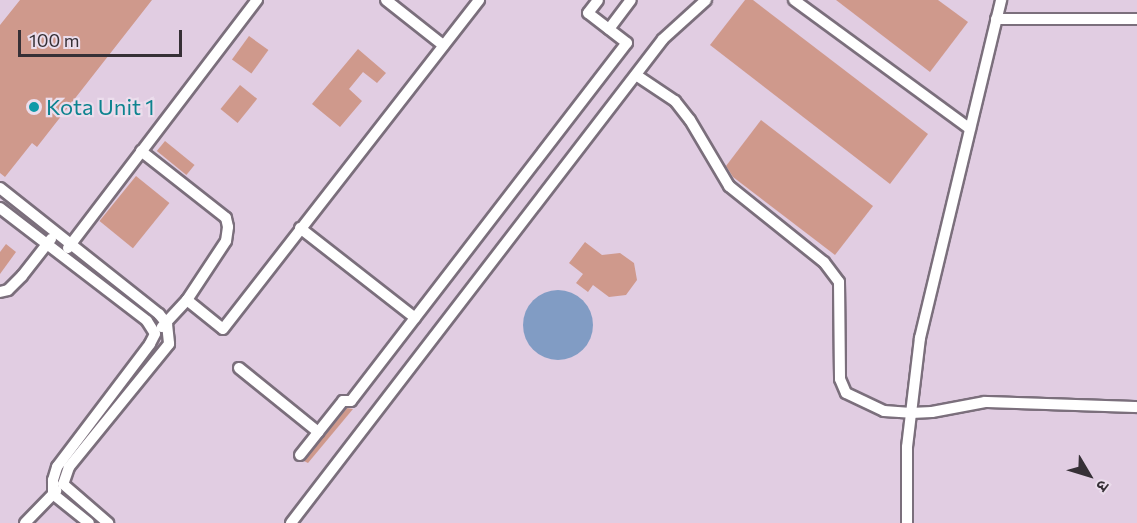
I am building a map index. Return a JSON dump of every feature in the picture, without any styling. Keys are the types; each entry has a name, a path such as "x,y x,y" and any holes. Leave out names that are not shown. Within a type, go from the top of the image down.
{"lane":[{"path":"62,256 256,0"},
{"path":"386,0 443,45"},
{"path":"187,300 223,329 479,0"},
{"path":"300,455 343,401 351,401 627,43 588,13 598,0"},
{"path":"609,29 631,0"},
{"path":"291,523 663,39 706,0"},
{"path":"794,0 970,129"},
{"path":"907,523 907,447 920,338 1001,0"},
{"path":"996,19 1137,19"},
{"path":"636,75 675,101 690,120 729,186 824,262 839,282 840,379 846,393 884,411 911,413 932,412 985,402 1137,407"},
{"path":"141,151 226,218 228,227 226,241 187,300 167,324 153,332"},
{"path":"0,188 159,314 167,324 169,344 69,467 63,484 26,523"},
{"path":"0,208 147,321 153,332 150,344 57,467 53,480 53,494"},
{"path":"300,228 415,318"},
{"path":"0,292 8,290 22,276 57,232"},
{"path":"239,368 318,432"},
{"path":"63,484 108,523"},
{"path":"53,494 88,523"}],"shaded area":[{"path":"0,0 1137,0 1137,523 0,523"}],"water":[{"path":"551,290 565,290 578,296 587,305 593,318 591,338 583,350 565,360 551,360 538,354 529,345 523,332 523,318 529,305 538,296"}],"building":[{"name":"Kota Unit 1","path":"20,0 152,0 37,147 32,143 5,177 0,173 0,25"},
{"path":"745,0 753,0 928,134 890,184 710,45"},
{"path":"836,0 938,0 968,22 930,72"},
{"path":"249,36 268,50 251,74 232,59"},
{"path":"358,49 386,73 377,83 363,72 349,89 362,101 340,127 312,104"},
{"path":"240,85 257,99 238,123 220,109"},
{"path":"761,120 873,206 835,255 733,177 726,166"},
{"path":"165,141 195,165 186,175 157,151"},
{"path":"136,176 169,203 133,248 99,221"},
{"path":"585,242 602,255 620,253 634,263 637,280 626,295 609,297 593,285 588,292 576,283 583,274 569,263"},
{"path":"6,244 16,252 0,274 0,252"},
{"path":"347,408 353,409 308,463 304,461"}],"place":[{"name":"Kota Unit 1","path":"34,107"}]}
